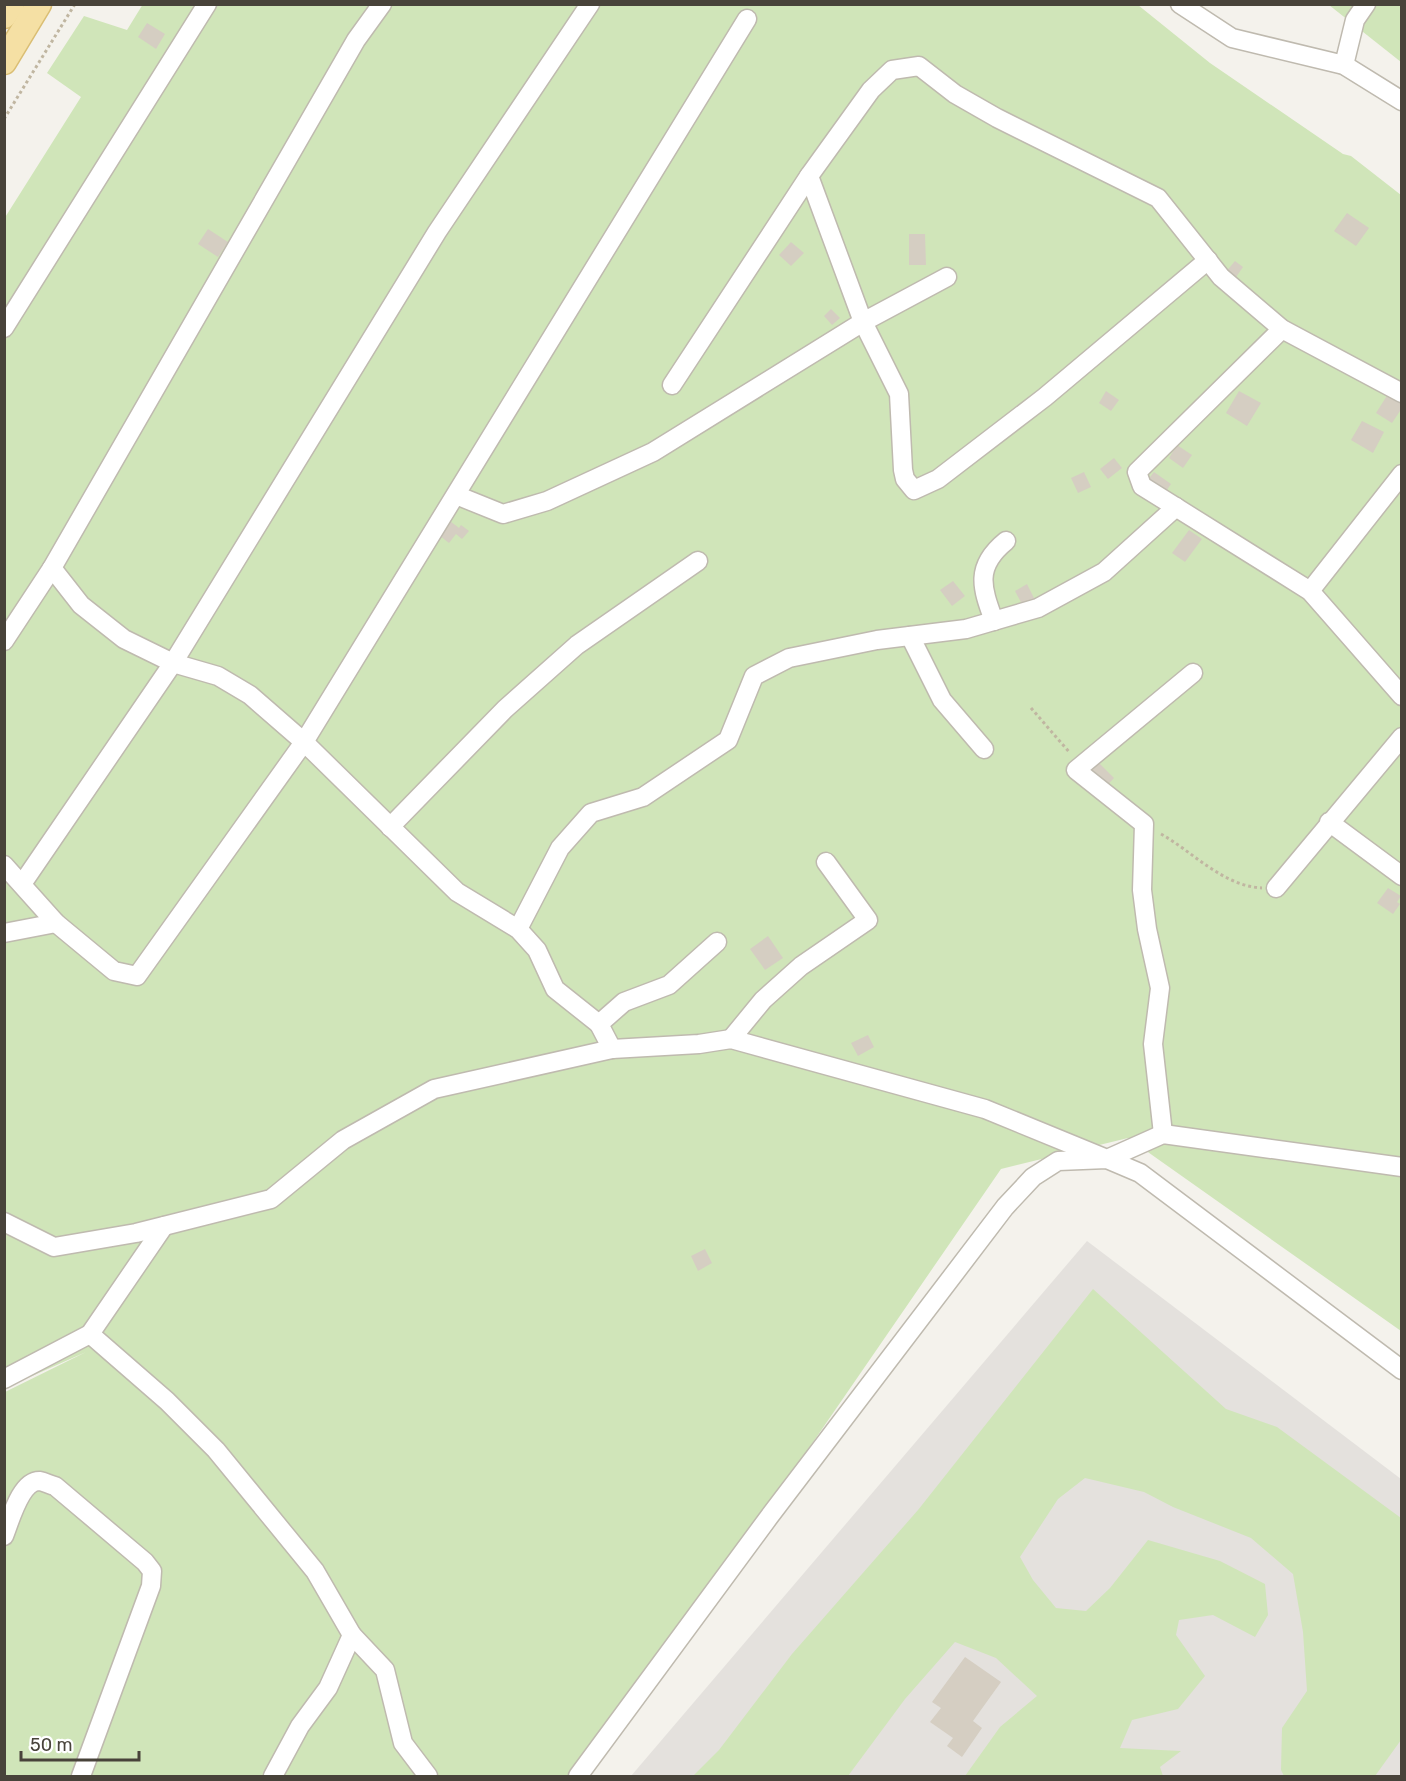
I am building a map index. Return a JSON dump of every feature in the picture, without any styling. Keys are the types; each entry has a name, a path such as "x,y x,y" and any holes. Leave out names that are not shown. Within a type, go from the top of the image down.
{"main road":[{"path":"4,16 12,4"},
{"path":"4,62 39,4"}],"lane":[{"path":"4,328 207,4"},
{"path":"4,641 52,568 356,40 382,4"},
{"path":"22,884 173,663 437,232 590,4"},
{"path":"1180,4 1232,38 1344,65 1401,101"},
{"path":"1344,65 1355,20 1366,4"},
{"path":"4,865 56,923 114,971 137,976 304,742 747,19"},
{"path":"672,385 810,176 871,90 892,70 919,66 955,94 997,118 1158,198 1221,277 1282,329 1401,393"},
{"path":"810,176 863,322 899,394 905,479 914,490 938,479 1045,397 1208,260"},
{"path":"456,495 503,514 547,501 653,452 863,322 947,277"},
{"path":"1282,329 1137,472 1142,486 1310,591 1401,696"},
{"path":"1310,591 1401,474"},
{"path":"518,930 560,848 591,813 643,797 728,740 754,676 789,658 910,636 966,629 1038,608 1104,572 1176,507"},
{"path":"994,621 982,588 986,567 1006,541"},
{"path":"390,826 505,709 577,645 698,561"},
{"path":"52,568 81,605 124,639 173,663 218,676 250,695 304,742 457,892 518,930 537,950 555,989 599,1024 612,1048"},
{"path":"910,636 942,700 984,749"},
{"path":"1163,1134 1153,1044 1160,988 1147,929 1142,890 1144,824 1076,770 1193,673"},
{"path":"1276,888 1401,737"},
{"path":"1329,822 1401,876"},
{"path":"731,1039 763,1000 801,966 868,920 826,862"},
{"path":"4,933 56,923"},
{"path":"599,1024 624,1002 669,985 717,942"},
{"path":"4,1222 54,1247 164,1226 271,1199 343,1140 434,1089 612,1048 699,1044 731,1039 984,1109 1140,1173 1401,1371"},
{"path":"578,1776 769,1517 1005,1207 1033,1177 1058,1161 1107,1159 1163,1134 1401,1167"},
{"path":"4,1379 90,1334 164,1226"},
{"path":"90,1334 167,1401 216,1450 315,1571 352,1635 385,1670 403,1743 428,1776"},
{"path":"4,1536 18,1500 29,1485 39,1481 54,1486 145,1562 152,1571 151,1586 81,1776"},
{"path":"273,1776 300,1726 328,1688 352,1635"}],"path":[{"path":"4,119 75,4"},
{"path":"1031,708 1081,766"},
{"path":"1144,824 1246,887 1276,888"}],"shaded area":[{"path":"1087,1241 1401,1479 1401,1776 631,1776"}],"green space":[{"path":"143,4 1138,5 1210,63 1343,154 1351,156 1401,195 1401,1331 1128,1138 1001,1169 643,1689 571,1776 5,1776 5,1392 86,1352 5,1388 4,219 81,97 47,73 84,16 127,30"},
{"path":"1329,5 1401,5 1401,62"},
{"path":"1093,1289 1226,1409 1277,1427 1401,1518 1401,1740 1375,1776 1284,1776 1281,1770 1282,1728 1307,1691 1303,1632 1293,1574 1251,1538 1173,1507 1144,1492 1085,1478 1058,1499 1020,1557 1033,1580 1056,1608 1086,1611 1110,1588 1148,1540 1220,1561 1265,1584 1268,1615 1255,1637 1213,1615 1179,1620 1176,1635 1205,1676 1178,1709 1132,1720 1120,1748 1181,1751 1160,1767 1163,1776 965,1776 1000,1727 1037,1696 996,1658 955,1642 905,1699 848,1776 693,1776 719,1750 792,1654 918,1510"}],"building":[{"path":"147,23 165,34 156,49 138,37"},
{"path":"1347,213 1369,228 1356,246 1334,231"},
{"path":"208,229 228,242 218,257 198,244"},
{"path":"909,234 925,234 926,265 909,265"},
{"path":"791,242 804,253 791,266 779,255"},
{"path":"1235,261 1243,267 1234,280 1225,273"},
{"path":"831,309 840,318 832,325 824,316"},
{"path":"1106,391 1119,400 1111,411 1099,403"},
{"path":"1239,391 1261,403 1247,426 1226,413"},
{"path":"1388,394 1402,402 1402,408 1392,423 1376,413"},
{"path":"1362,421 1384,432 1373,453 1351,440"},
{"path":"1177,445 1192,455 1183,468 1169,458"},
{"path":"1114,458 1122,468 1108,479 1100,469"},
{"path":"1084,472 1091,487 1078,493 1071,478"},
{"path":"1154,472 1171,484 1164,494 1146,482"},
{"path":"446,518 459,528 461,525 469,531 462,539 456,534 449,543 435,532"},
{"path":"1189,530 1202,539 1185,562 1172,553"},
{"path":"953,581 965,596 952,606 940,590"},
{"path":"1027,584 1035,600 1023,606 1015,591"},
{"path":"1096,760 1114,778 1103,790 1085,772"},
{"path":"1388,888 1401,896 1397,902 1400,904 1393,914 1377,903"},
{"path":"768,936 783,958 765,970 750,949"},
{"path":"868,1035 874,1047 858,1056 851,1043"},
{"path":"705,1249 712,1263 698,1271 691,1256"},
{"path":"965,1657 1001,1682 973,1721 982,1728 962,1757 947,1746 953,1738 930,1722 941,1708 932,1702"}]}
